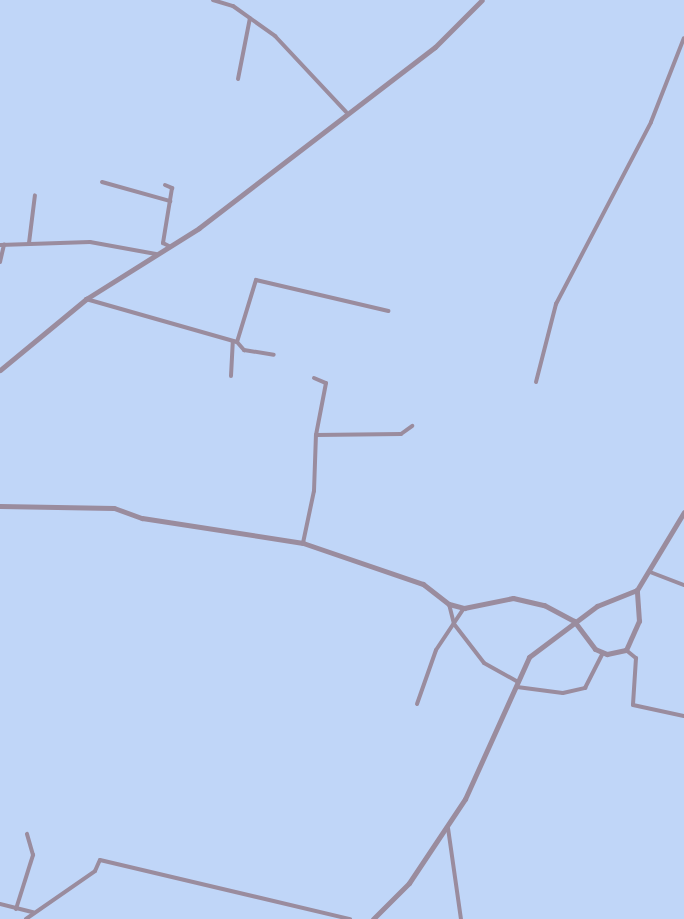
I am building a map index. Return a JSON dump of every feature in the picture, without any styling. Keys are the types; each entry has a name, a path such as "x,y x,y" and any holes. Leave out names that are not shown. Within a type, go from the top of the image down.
{"street":[{"path":"213,0 233,3 275,36 346,112"},
{"path":"0,370 86,299 171,247 435,47 482,0"},
{"path":"238,79 250,18"},
{"path":"536,382 562,290 651,122 684,38"},
{"path":"102,182 170,201"},
{"path":"165,185 172,188 163,243 171,247"},
{"path":"29,243 35,195"},
{"path":"0,262 2,245 29,243 90,242 159,255"},
{"path":"231,376 235,342 256,280 388,311"},
{"path":"86,299 235,342 244,350 274,355"},
{"path":"303,543 314,491 316,435 326,383 314,378"},
{"path":"316,435 401,434 412,426"},
{"path":"0,506 114,508 142,518 303,543 423,584 449,604 464,608 513,598 544,605 574,621 595,649 604,652 626,650 636,658 633,705 684,716"},
{"path":"373,919 409,883 448,828 529,657 574,621 637,590 684,512"},
{"path":"650,572 684,585"},
{"path":"626,650 639,621 637,590"},
{"path":"449,604 454,624 484,663 518,684 563,693 585,688 604,652"},
{"path":"417,704 436,650 464,608"},
{"path":"448,828 461,919"},
{"path":"16,909 33,855 27,834"},
{"path":"26,919 95,871 100,860 350,919"},
{"path":"0,904 33,912"}]}
